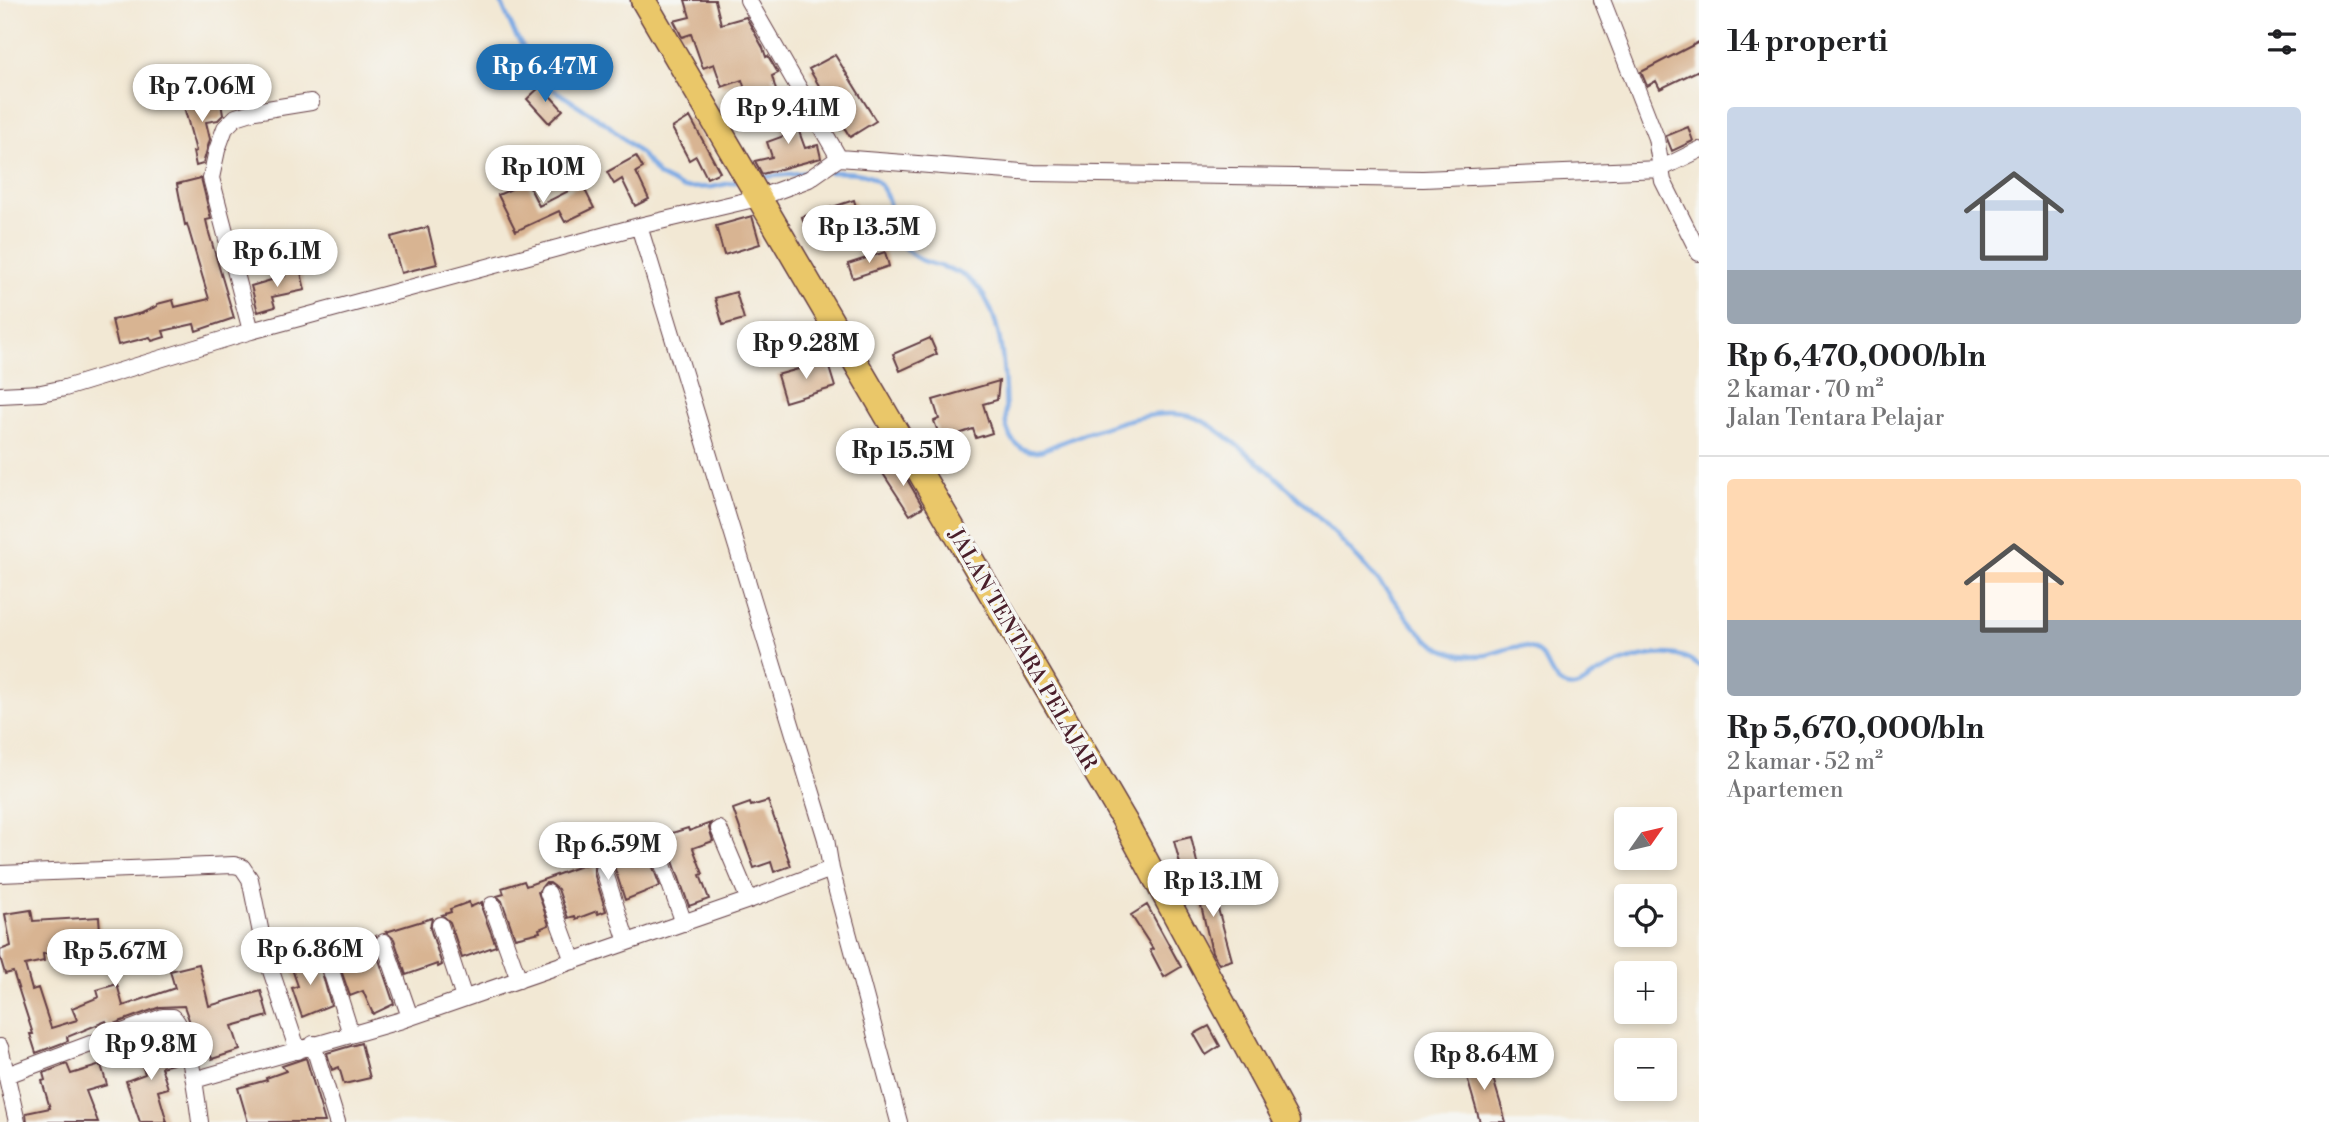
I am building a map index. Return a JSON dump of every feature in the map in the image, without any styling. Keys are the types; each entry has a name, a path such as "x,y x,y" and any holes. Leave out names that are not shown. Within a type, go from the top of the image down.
{"highway":[{"name":"JALAN TENTARA PELAJAR","path":"643,0 1124,820 1287,1122"}],"street":[{"path":"748,0 835,161"},
{"path":"1602,0 1656,138 1660,169 1671,200 1699,253"},
{"path":"251,331 211,178 219,142 225,128 236,117 255,111 311,102"},
{"path":"0,395 41,393 65,388 251,331 755,195 809,178 835,161 1034,173 1397,179 1660,169 1699,150"},
{"path":"639,226 826,839 831,869 899,1122"},
{"path":"719,829 749,900"},
{"path":"658,850 684,923"},
{"path":"0,874 234,865 242,867 250,879 265,953 298,1051"},
{"path":"194,1080 410,1017 684,923 831,869"},
{"path":"604,870 627,942"},
{"path":"548,893 573,961"},
{"path":"492,905 519,980"},
{"path":"440,925 464,999"},
{"path":"384,942 410,1017"},
{"path":"328,961 351,1034"},
{"path":"7,1075 163,1017 173,1017 182,1030 201,1122"},
{"path":"313,1044 337,1122"},
{"path":"0,1047 18,1122"}],"building":[{"path":"685,0 715,0 721,24 746,17 766,57 768,56 778,73 772,76 782,112 738,125 734,111 750,106 742,80 722,87 714,64 703,68 691,34 682,37 674,21 690,17"},
{"path":"1699,42 1699,70 1660,89 1656,81 1647,86 1641,72"},
{"path":"835,55 876,121 850,137 809,69"},
{"path":"541,86 563,110 549,123 527,99"},
{"path":"220,97 223,115 218,120 206,122 210,139 203,164 196,166 193,152 196,151 183,103"},
{"path":"798,108 806,123 797,126 805,148 818,145 821,158 762,174 755,161 772,157 767,142 784,136 777,116"},
{"path":"690,117 720,172 707,178 696,156 689,160 672,128"},
{"path":"1688,127 1693,141 1672,151 1666,136"},
{"path":"636,156 643,168 636,172 649,199 635,206 622,179 614,184 607,172"},
{"path":"201,178 211,219 206,220 209,233 234,318 196,331 194,324 163,331 165,337 152,341 150,337 118,345 112,320 142,313 157,304 173,300 175,307 209,299 187,224 185,225 177,184"},
{"path":"527,182 539,206 582,184 594,208 565,222 559,211 516,231 498,195"},
{"path":"854,200 859,217 807,233 802,217"},
{"path":"752,216 760,244 724,255 716,226"},
{"path":"428,227 437,264 401,273 391,237"},
{"path":"263,238 267,255 244,260 240,243"},
{"path":"885,252 889,266 853,278 848,264"},
{"path":"300,268 305,290 272,297 275,307 258,312 251,286 285,276 284,271"},
{"path":"736,292 744,319 723,325 715,298"},
{"path":"930,338 937,354 900,371 893,354"},
{"path":"827,361 835,387 785,402 777,375"},
{"path":"999,381 997,400 983,404 992,433 976,438 973,429 941,440 934,421 939,419 933,400"},
{"path":"897,462 923,507 910,515 882,472"},
{"path":"768,801 791,866 774,872 771,862 754,868 733,809"},
{"path":"711,823 709,828 713,841 693,848 709,899 689,906 668,847 661,841 655,841 650,845 648,854 660,886 625,900 614,866 607,860 600,860 594,867 594,873 606,911 598,914 597,911 576,919 575,916 568,918 558,889 545,883 538,892 549,925 539,929 540,932 515,938 502,901 497,896 504,894 502,888 524,881 526,886 669,834 688,828 689,831"},
{"path":"1191,837 1199,871 1183,875 1174,841"},
{"path":"1208,872 1232,960 1219,964 1212,952 1194,876"},
{"path":"469,902 470,907 482,902 482,909 496,946 462,958 450,922 442,915"},
{"path":"1147,905 1181,967 1164,977 1150,950 1153,949 1131,915"},
{"path":"31,910 33,921 99,917 101,944 71,946 71,952 43,954 44,961 25,965 32,990 38,988 51,1028 77,1020 72,1008 99,997 97,990 117,984 123,1006 175,988 170,971 199,964 209,1006 261,991 268,1016 232,1026 240,1050 212,1059 204,1036 196,1039 184,1006 160,1007 108,1026 106,1021 67,1037 68,1041 36,1053 30,1034 33,1034 13,972 5,974 0,957 0,950 11,946 5,914"},
{"path":"432,918 430,928 442,965 438,967 437,964 406,975 394,939 386,932"},
{"path":"376,936 374,945 394,1004 373,1014 363,991 350,996 335,953"},
{"path":"318,958 331,1005 302,1017 292,988 298,986 291,966"},
{"path":"1209,1026 1220,1046 1206,1055 1194,1034"},
{"path":"165,1038 173,1064 161,1067 168,1088 158,1091 167,1122 140,1122 126,1081 145,1074 136,1047"},
{"path":"361,1043 370,1078 344,1084 339,1067 332,1070 327,1053"},
{"path":"306,1058 325,1122 248,1122 238,1088 267,1080 266,1078 286,1071 282,1066"},
{"path":"1487,1058 1506,1122 1480,1122 1463,1064"},
{"path":"67,1064 71,1074 101,1065 107,1085 86,1091 98,1122 27,1122 26,1113 50,1108 42,1081 45,1080 43,1073"}],"waterway":[{"path":"500,0 515,34 548,86 607,124 642,155 659,176 683,188 712,187 741,181"},
{"path":"756,178 810,172"},
{"path":"829,172 862,174 878,182 888,199 895,231 904,247 917,258 953,270 976,285 995,320 1003,364 1006,425 1017,445 1030,451 1043,450 1112,425 1146,416 1178,414 1193,417 1225,436 1299,499 1369,571 1422,634 1440,647 1454,653 1473,656 1527,647 1539,653 1558,682 1572,687 1610,667 1650,655 1676,655 1699,666"}]}
